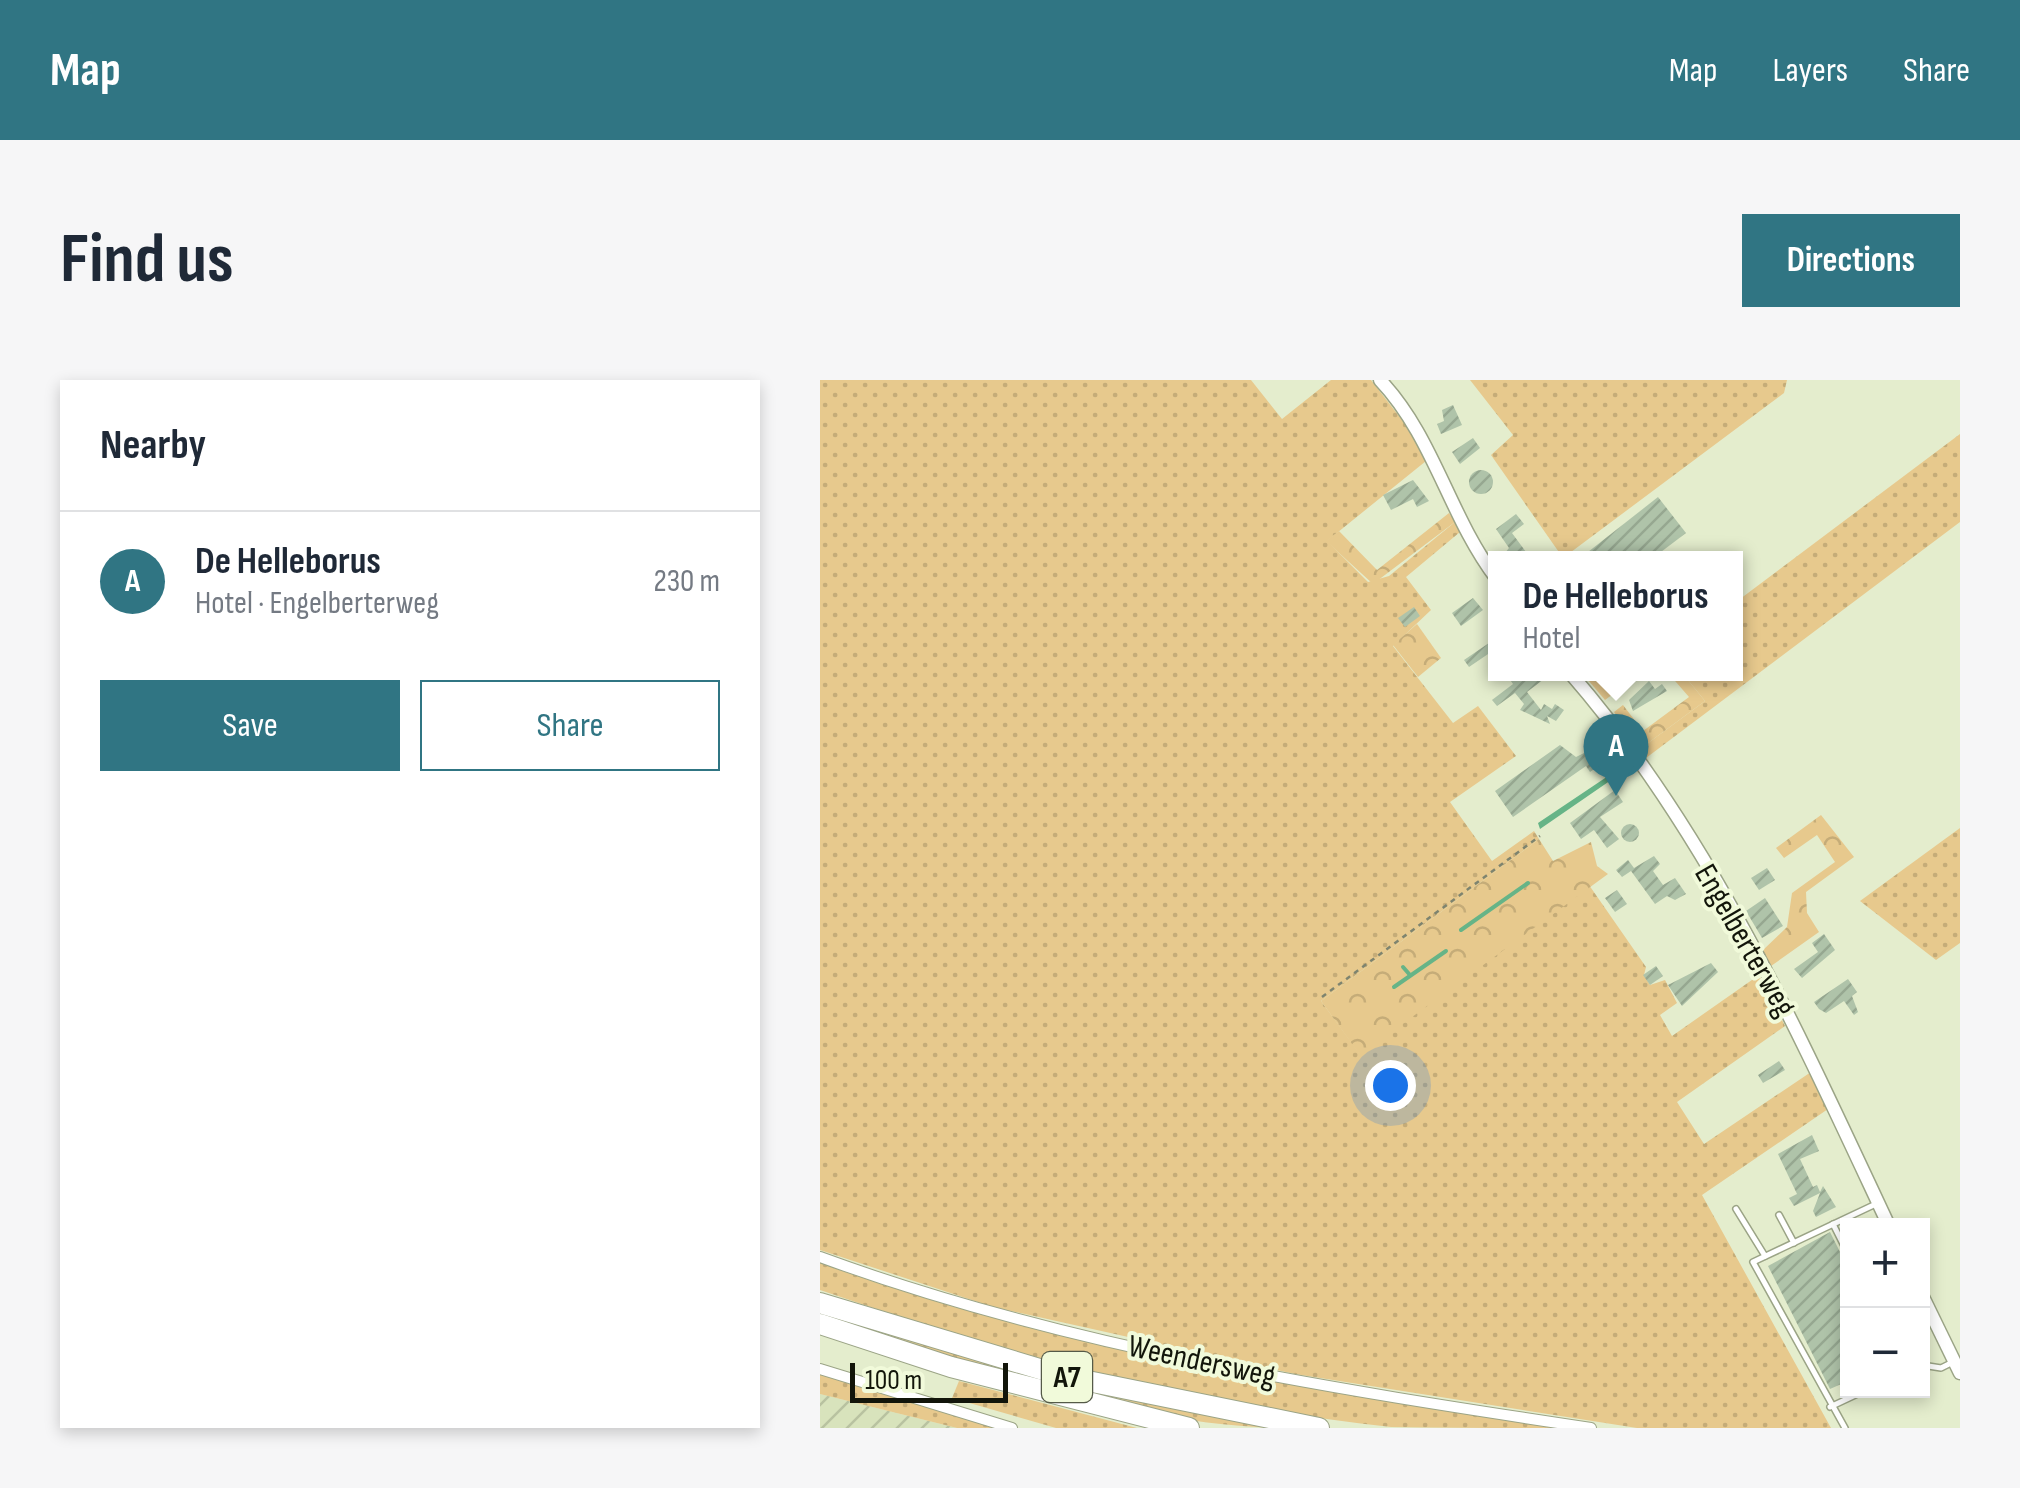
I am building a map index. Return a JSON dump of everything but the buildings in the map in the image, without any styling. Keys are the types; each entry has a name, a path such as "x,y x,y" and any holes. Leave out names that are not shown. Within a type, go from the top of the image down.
{"highway":[{"name":"A7","path":"820,1303 936,1341 1093,1383 1319,1428"},
{"name":"A7","path":"820,1324 951,1367 1189,1428"}],"street":[{"path":"1380,380 1414,421 1462,527 1488,566"},
{"name":"Engelberterweg","path":"1577,681 1627,740 1753,945 1885,1218"},
{"name":"Weendersweg","path":"820,1257 957,1302 1118,1342 1272,1376 1592,1428"},
{"path":"1928,1308 1957,1368"},
{"path":"820,1369 1012,1428"}],"lane":[{"path":"1844,1428 1754,1262 1878,1203"},
{"path":"1736,1210 1765,1256"},
{"path":"1779,1215 1794,1243"},
{"path":"1833,1224 1840,1238"},
{"path":"1930,1366 1957,1368"},
{"path":"1830,1407 1848,1398"}],"path":[{"path":"1322,997 1540,836"}],"shaded area":[{"path":"1602,723 1626,754 1630,767 1540,829 1538,823 1626,764 1619,752 1606,746"},
{"path":"820,1394 957,1428 820,1428"}],"green space":[{"path":"820,380 1251,380 1282,419 1331,380 1371,380 1409,429 1426,461 1327,541 1368,582 1389,576 1455,522 1460,532 1406,577 1431,610 1393,646 1453,723 1478,706 1516,756 1450,802 1492,861 1534,831 1539,839 1321,1001 1360,1054 1589,885 1646,967 1644,975 1650,985 1665,980 1677,1003 1660,1015 1672,1036 1759,975 1785,1026 1677,1102 1704,1144 1811,1072 1828,1109 1702,1195 1831,1428 1637,1428 1295,1374 993,1307 820,1250"},
{"path":"1470,380 1787,380 1784,393 1572,551 1558,551 1491,455 1513,435"},
{"path":"1960,434 1960,522 1646,758 1640,749 1705,701 1689,681 1743,681 1743,597"},
{"path":"1449,513 1455,522 1373,584 1326,541 1339,531 1377,570"},
{"path":"1417,624 1441,658 1418,677 1393,645"},
{"path":"1589,681 1631,681 1605,700"},
{"path":"1675,681 1689,681 1705,701 1640,749 1614,712 1623,705 1643,731 1689,697"},
{"path":"1821,815 1854,857 1806,892 1807,913 1819,932 1771,966 1762,951 1787,927 1792,893 1835,862 1817,835 1784,858 1776,848"},
{"path":"1960,828 1960,943 1936,960 1860,901"},
{"path":"1539,839 1553,861 1591,842 1597,866 1608,874 1360,1055 1321,1001"},
{"path":"820,1263 1000,1320 1185,1364 1559,1428 1391,1427 1318,1418 1174,1391 1030,1355 820,1290"},
{"path":"820,1314 1027,1373 1290,1428 1192,1420 1094,1400 849,1328"},
{"path":"820,1373 997,1428 957,1428 820,1394"},
{"path":"959,1381 1137,1428 1056,1428 952,1398"}],"waterway":[{"path":"1461,930 1528,883"},
{"path":"1394,987 1446,951"},
{"path":"1403,967 1410,975"}],"place":[{"name":"De Helleborus","path":"1616,796"}]}
